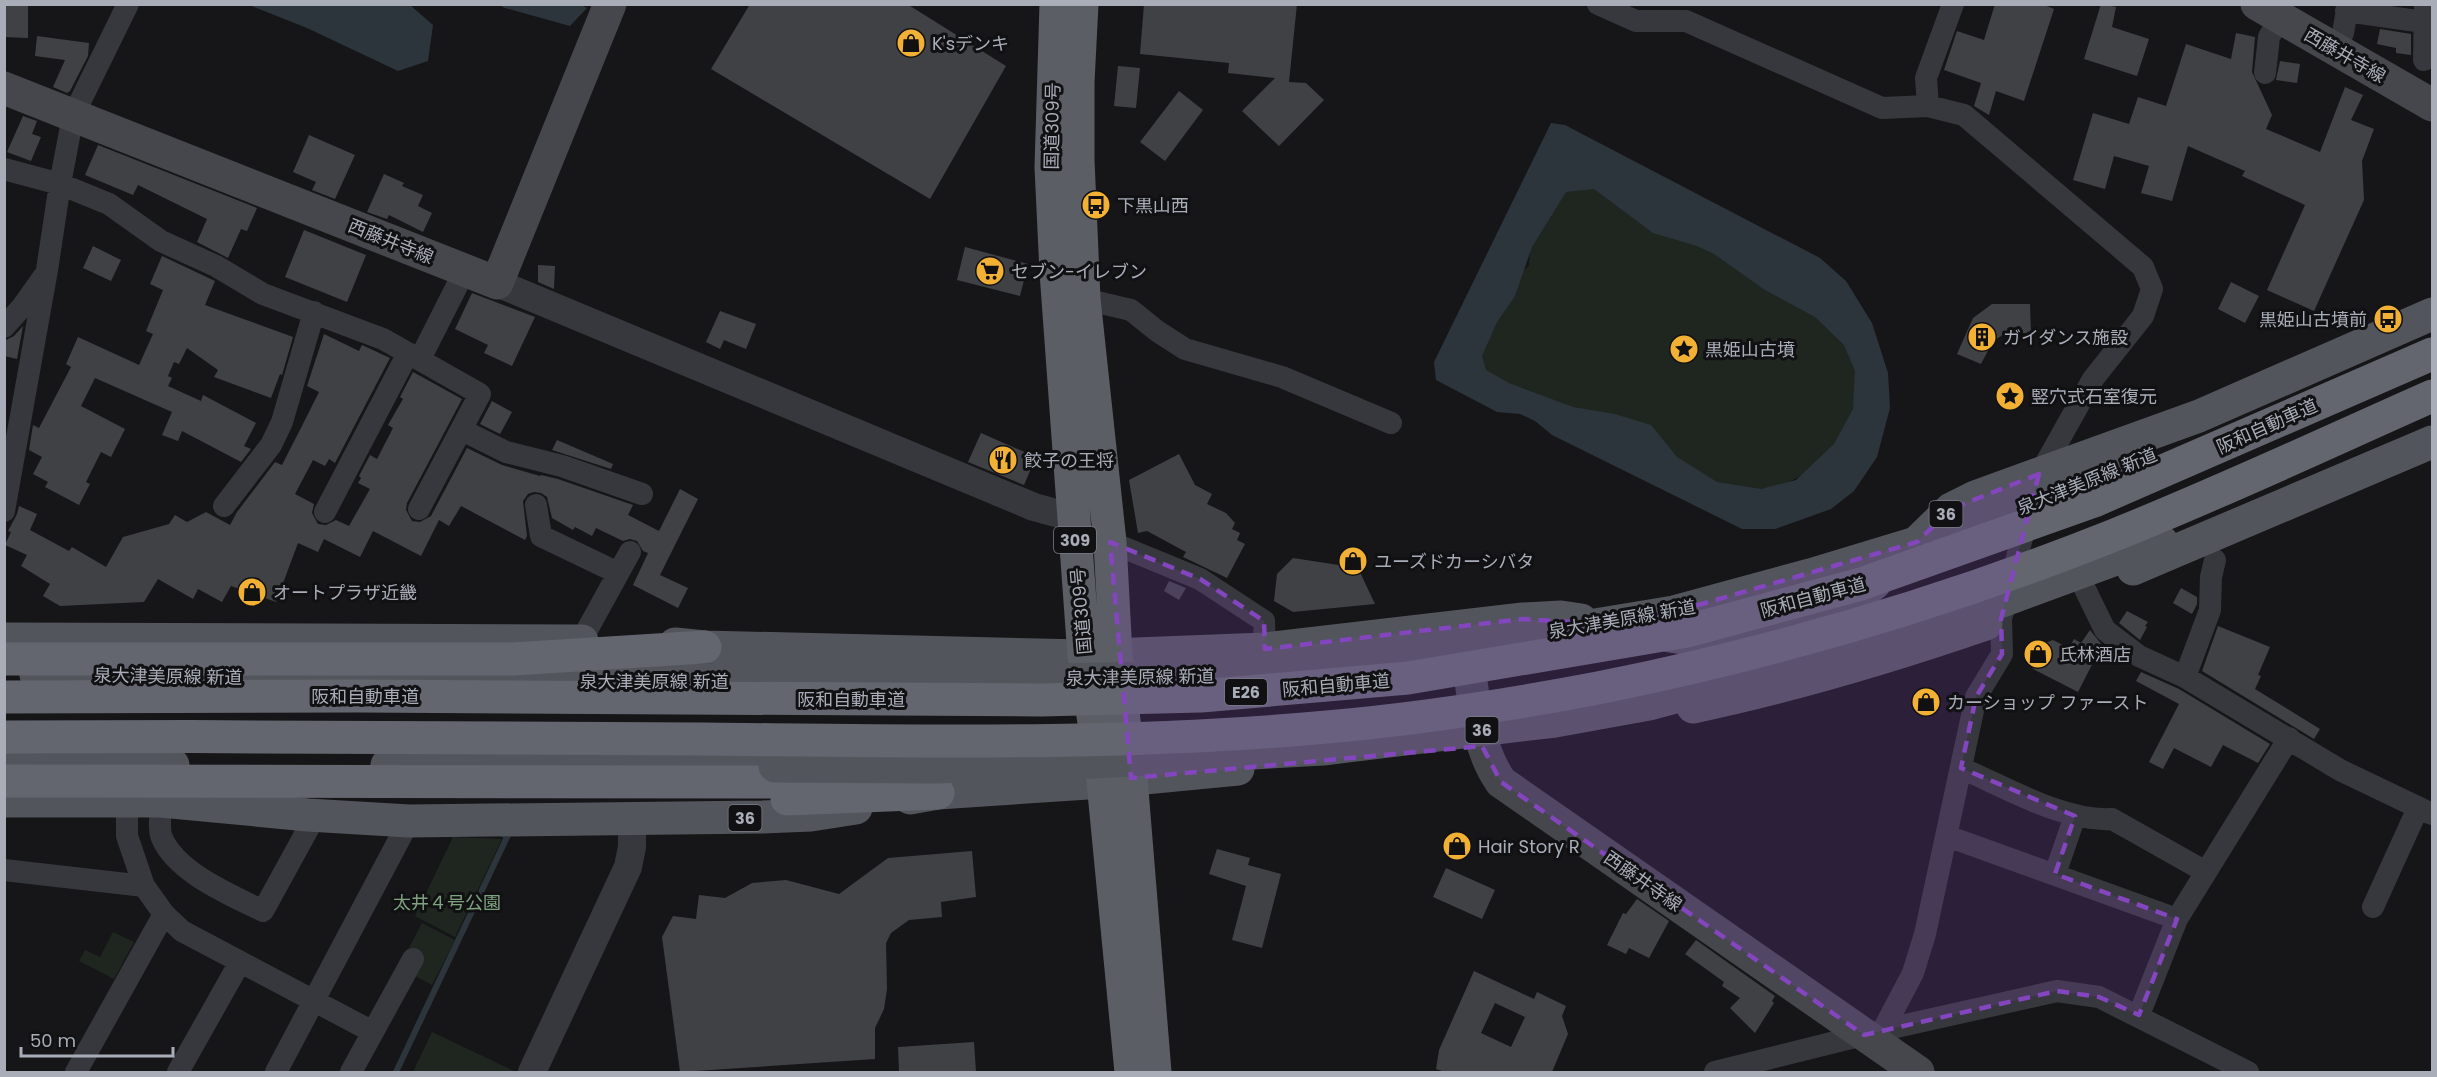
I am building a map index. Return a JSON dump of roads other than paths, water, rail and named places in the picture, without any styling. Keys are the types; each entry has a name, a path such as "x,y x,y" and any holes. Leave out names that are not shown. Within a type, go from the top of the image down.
{"highway":[{"name":"国道309号","path":"1056,4 1051,167 1056,272 1084,656 1117,780 1155,1072"},
{"name":"国道309号","path":"1082,4 1078,82 1078,160 1084,299 1110,542 1116,655 1117,780 1131,1072"},
{"name":"阪和自動車道","path":"4,697 1052,699 1201,696 1408,678 1687,631 1861,584 2094,501 2433,354"},
{"name":"阪和自動車道","path":"4,737 355,735 961,741 1188,736 1328,727 1476,708 1599,687 1726,659 1853,626 1977,587 2115,535 2433,396"},
{"path":"4,659 513,659 705,647"},
{"path":"157,792 776,774"},
{"path":"4,781 157,792 484,800 786,799 937,780"}],"main road":[{"path":"497,283 610,4"},
{"name":"西藤井寺線","path":"2266,9 2433,105"},
{"name":"西藤井寺線","path":"4,88 497,283"},
{"name":"36","path":"4,639 643,641 705,647 1084,656 1265,649 1523,619 1561,617 1694,640 1722,641 1771,633 1820,618 1862,594 1887,573 1951,510 1975,497 2199,416 2433,314"},
{"name":"泉大津美原線 新道","path":"4,675 921,683 1198,677 1314,669 1401,657 1674,612 1810,575 1992,519 2131,465 2433,325"},
{"name":"36","path":"4,801 127,800 157,792 308,815 409,821 811,815 937,780 1093,762 1323,749 1555,721 1648,704 1810,662 1967,614 2163,542 2433,424"},
{"name":"36","path":"4,762 776,774 937,780 1117,780 1482,746 1533,739 1742,697 1818,678 1905,651 2001,619 2158,560 2433,442"},
{"name":"西藤井寺線","path":"1464,627 1482,746 1491,768 1501,782 1874,1033 1918,1072"}],"street":[{"path":"4,511 73,116 128,4"},
{"path":"1598,4 1636,21 1686,21 1882,108 1928,106 1964,115 2143,267 2152,290 2143,316 2093,379 2039,474 2001,619 2002,654 1976,697 1925,933 1916,963 1874,1033"},
{"path":"1928,106 1926,78 1953,4"},
{"path":"2334,49 2343,33 2347,8 2425,13 2424,60"},
{"path":"2265,73 2269,37 2266,9"},
{"path":"4,169 60,184 109,204 161,241 216,266 263,294 383,339 480,394 420,509"},
{"path":"4,327 22,307 47,270"},
{"path":"325,512 465,270"},
{"path":"497,283 1034,507 1074,518"},
{"path":"1084,299 1131,310 1157,331 1185,348 1282,377 1391,423"},
{"path":"224,506 271,445 282,422 314,312"},
{"path":"462,430 506,452 562,466 642,494"},
{"path":"536,505 541,536 618,573"},
{"path":"1110,542 1200,579 1264,621 1265,649"},
{"path":"581,641 630,552"},
{"path":"2185,677 2210,610 2211,577 2215,560"},
{"path":"2084,587 2105,630 2139,656 2185,677 2340,770 2426,811 2373,907"},
{"path":"2139,1015 2177,919 2289,738"},
{"path":"1961,768 2074,816 2094,820 2112,819 2206,872"},
{"path":"157,792 161,837 177,860 221,891 263,911 308,829 308,815"},
{"path":"127,800 127,836 144,886 164,914 182,931 373,1032"},
{"path":"2055,874 2074,816"},
{"path":"532,1072 628,867 633,847 632,818"},
{"path":"276,1072 409,821"},
{"path":"1947,836 2177,919"},
{"path":"4,870 144,886"},
{"path":"76,1072 164,914"},
{"path":"351,1072 413,959"},
{"path":"178,1072 240,962"},
{"path":"1715,1072 2056,991 2099,997 2139,1015 2248,1072"}],"waterway":[{"path":"396,1072 508,835 504,835"}],"place":[{"name":"K'sデンキ","path":"911,43"},
{"name":"下黒山西","path":"1096,205"},
{"name":"セブン-イレブン","path":"990,271"},
{"name":"黒姫山古墳前","path":"2388,319"},
{"name":"ガイダンス施設","path":"1982,337"},
{"name":"黒姫山古墳","path":"1684,349"},
{"name":"竪穴式石室復元","path":"2010,396"},
{"name":"餃子の王将","path":"1003,460"},
{"name":"ユーズドカーシバタ","path":"1353,561"},
{"name":"オートプラザ近畿","path":"252,592"},
{"name":"氏林酒店","path":"2038,654"},
{"name":"カーショップ ファースト","path":"1926,702"},
{"name":"Hair Story R","path":"1457,846"}],"park label":[{"name":"太井４号公園","path":"447,902"}]}
